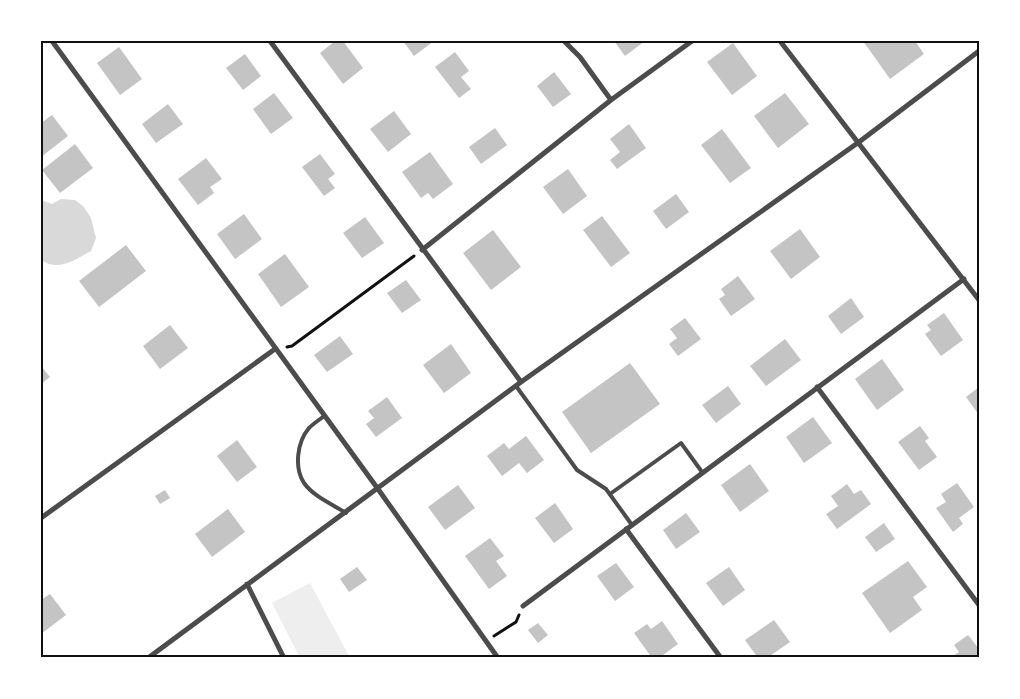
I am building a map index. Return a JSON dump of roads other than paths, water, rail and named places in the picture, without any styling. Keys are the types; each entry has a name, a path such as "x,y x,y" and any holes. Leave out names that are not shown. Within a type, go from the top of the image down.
{"street":[{"path":"52,41 378,489 498,658"},
{"path":"270,41 518,384"},
{"path":"564,41 580,57 611,100"},
{"path":"422,250 611,100 692,41"},
{"path":"780,41 979,300"},
{"path":"148,658 518,384 859,142 979,51"},
{"path":"524,606 702,472 964,280"},
{"path":"41,518 275,349"},
{"path":"817,387 979,605"},
{"path":"626,529 721,658"},
{"path":"247,584 284,658"}],"lane":[{"path":"518,384 577,470 606,488 632,525"},
{"path":"324,416 310,427 303,438 298,455 299,470 304,483 316,495 346,513"},
{"path":"610,494 681,443 702,472"}]}
